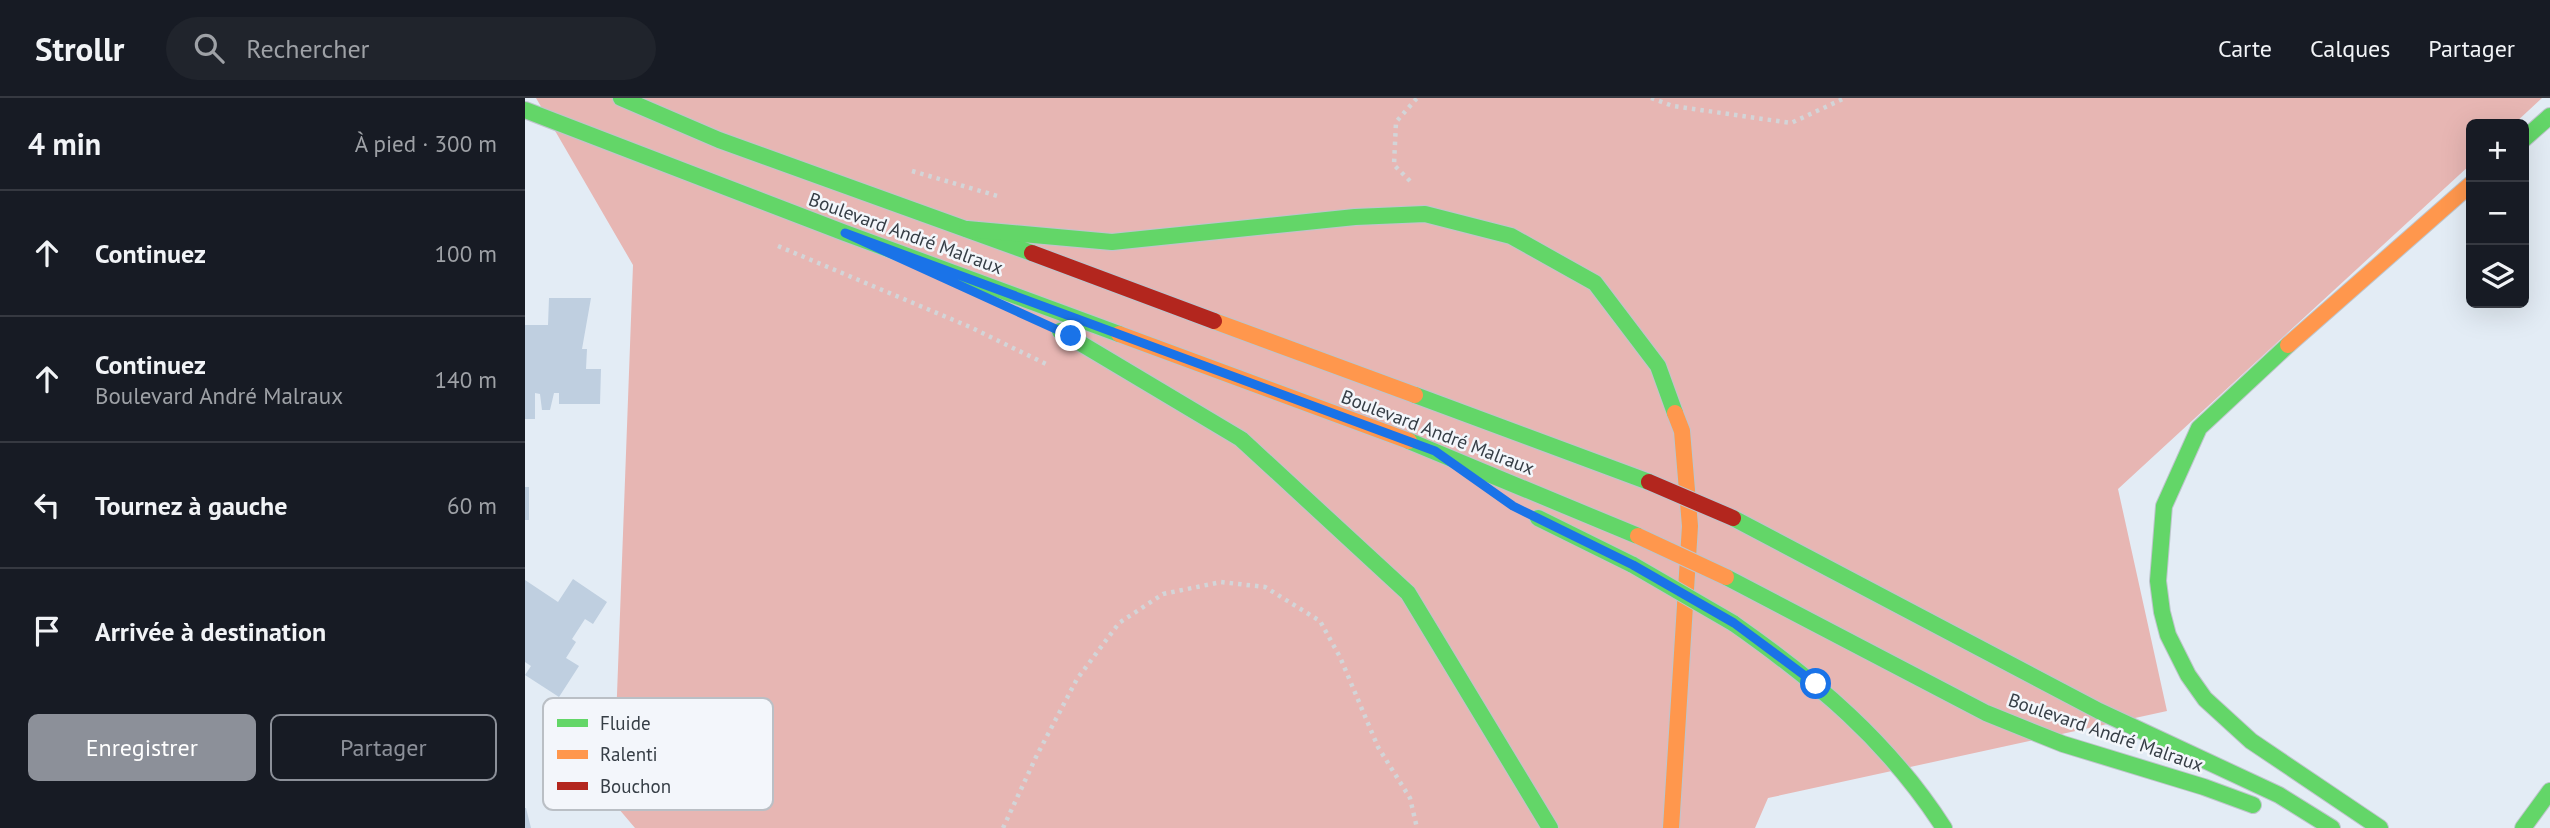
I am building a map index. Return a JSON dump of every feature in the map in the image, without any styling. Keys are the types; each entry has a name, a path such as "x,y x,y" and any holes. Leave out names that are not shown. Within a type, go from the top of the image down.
{"street":[{"name":"Boulevard André Malraux","path":"621,98 719,140 1649,482 1733,518 2099,711 2280,794 2332,828"},
{"name":"Boulevard André Malraux","path":"525,110 845,233 1435,451 1638,536 1726,577 1986,713 2063,744 2204,787 2318,828"},
{"path":"2529,135 2550,116"},
{"path":"2379,828 2251,741 2205,699 2188,675 2168,635 2159,592 2164,506 2199,428 2304,330 2466,188"},
{"path":"967,229 1112,242 1355,217 1425,214 1511,236 1595,283 1658,366 1682,432 1690,526 1671,828"},
{"path":"845,233 1071,336 1241,439 1408,593 1550,828"},
{"path":"1435,451 1502,498"},
{"path":"1525,512 1633,565 1734,623 1775,651 1842,706 1884,748 1933,809 1944,828"},
{"path":"2523,828 2550,791"}],"path":[{"path":"1412,183 1394,164 1396,121 1417,98"},
{"path":"1651,98 1672,106 1791,123 1845,98"},
{"path":"899,168 1005,198"},
{"path":"768,241 969,327 1053,367"},
{"path":"1003,828 1077,679 1119,623 1163,594 1221,582 1265,587 1320,621 1340,657 1377,747 1410,798 1417,828"}],"shaded area":[{"path":"536,98 2542,98 2519,119 2466,119 2466,169 2118,489 2167,711 1768,798 1755,828 635,828 620,810 773,810 773,698 617,698 633,265"}],"building":[{"path":"549,298 591,298 582,349 587,349 586,369 601,369 600,404 559,404 559,393 554,393 550,410 542,410 540,394 535,393 535,419 525,419 525,325 548,325"},
{"path":"525,487 529,487 529,520 525,520"},
{"path":"573,579 607,602 593,624 585,619 572,639 576,642 566,658 579,666 559,697 525,675 531,666 525,662 525,580 558,602"},
{"path":"526,808 531,828 525,828"}],"traffic: fast":[{"path":"621,98 719,140 1032,253"},
{"path":"525,110 845,233 1119,334"},
{"path":"2529,135 2550,116"},
{"path":"967,229 1112,242 1355,217 1425,214 1511,236 1595,283 1658,366 1675,413"},
{"path":"1060,331 1241,439 1408,593 1550,828"},
{"path":"2288,345 2199,428 2164,506 2158,581 2162,612 2168,635 2188,675 2205,699 2251,741 2380,828"},
{"path":"1415,395 1649,482"},
{"path":"1409,441 1638,536"},
{"path":"1538,518 1633,565"},
{"path":"1733,518 2099,711 2279,795 2332,828"},
{"path":"1633,565 1733,623"},
{"path":"1726,577 1986,713 2063,744 2204,787 2253,805"},
{"path":"1733,623 1822,691 1875,740 1944,828"},
{"path":"2523,828 2550,791"}],"traffic: slow":[{"path":"2288,345 2466,188"},
{"path":"1214,321 1415,395"},
{"path":"1119,334 1409,441"},
{"path":"1671,828 1690,526 1682,431 1675,413"},
{"path":"1638,536 1726,577"}],"traffic: jam":[{"path":"1032,253 1214,321"},
{"path":"1649,482 1733,518"}],"route":[{"path":"1071,336 845,233 1435,451 1513,506 1633,565 1734,623 1816,684"}]}
